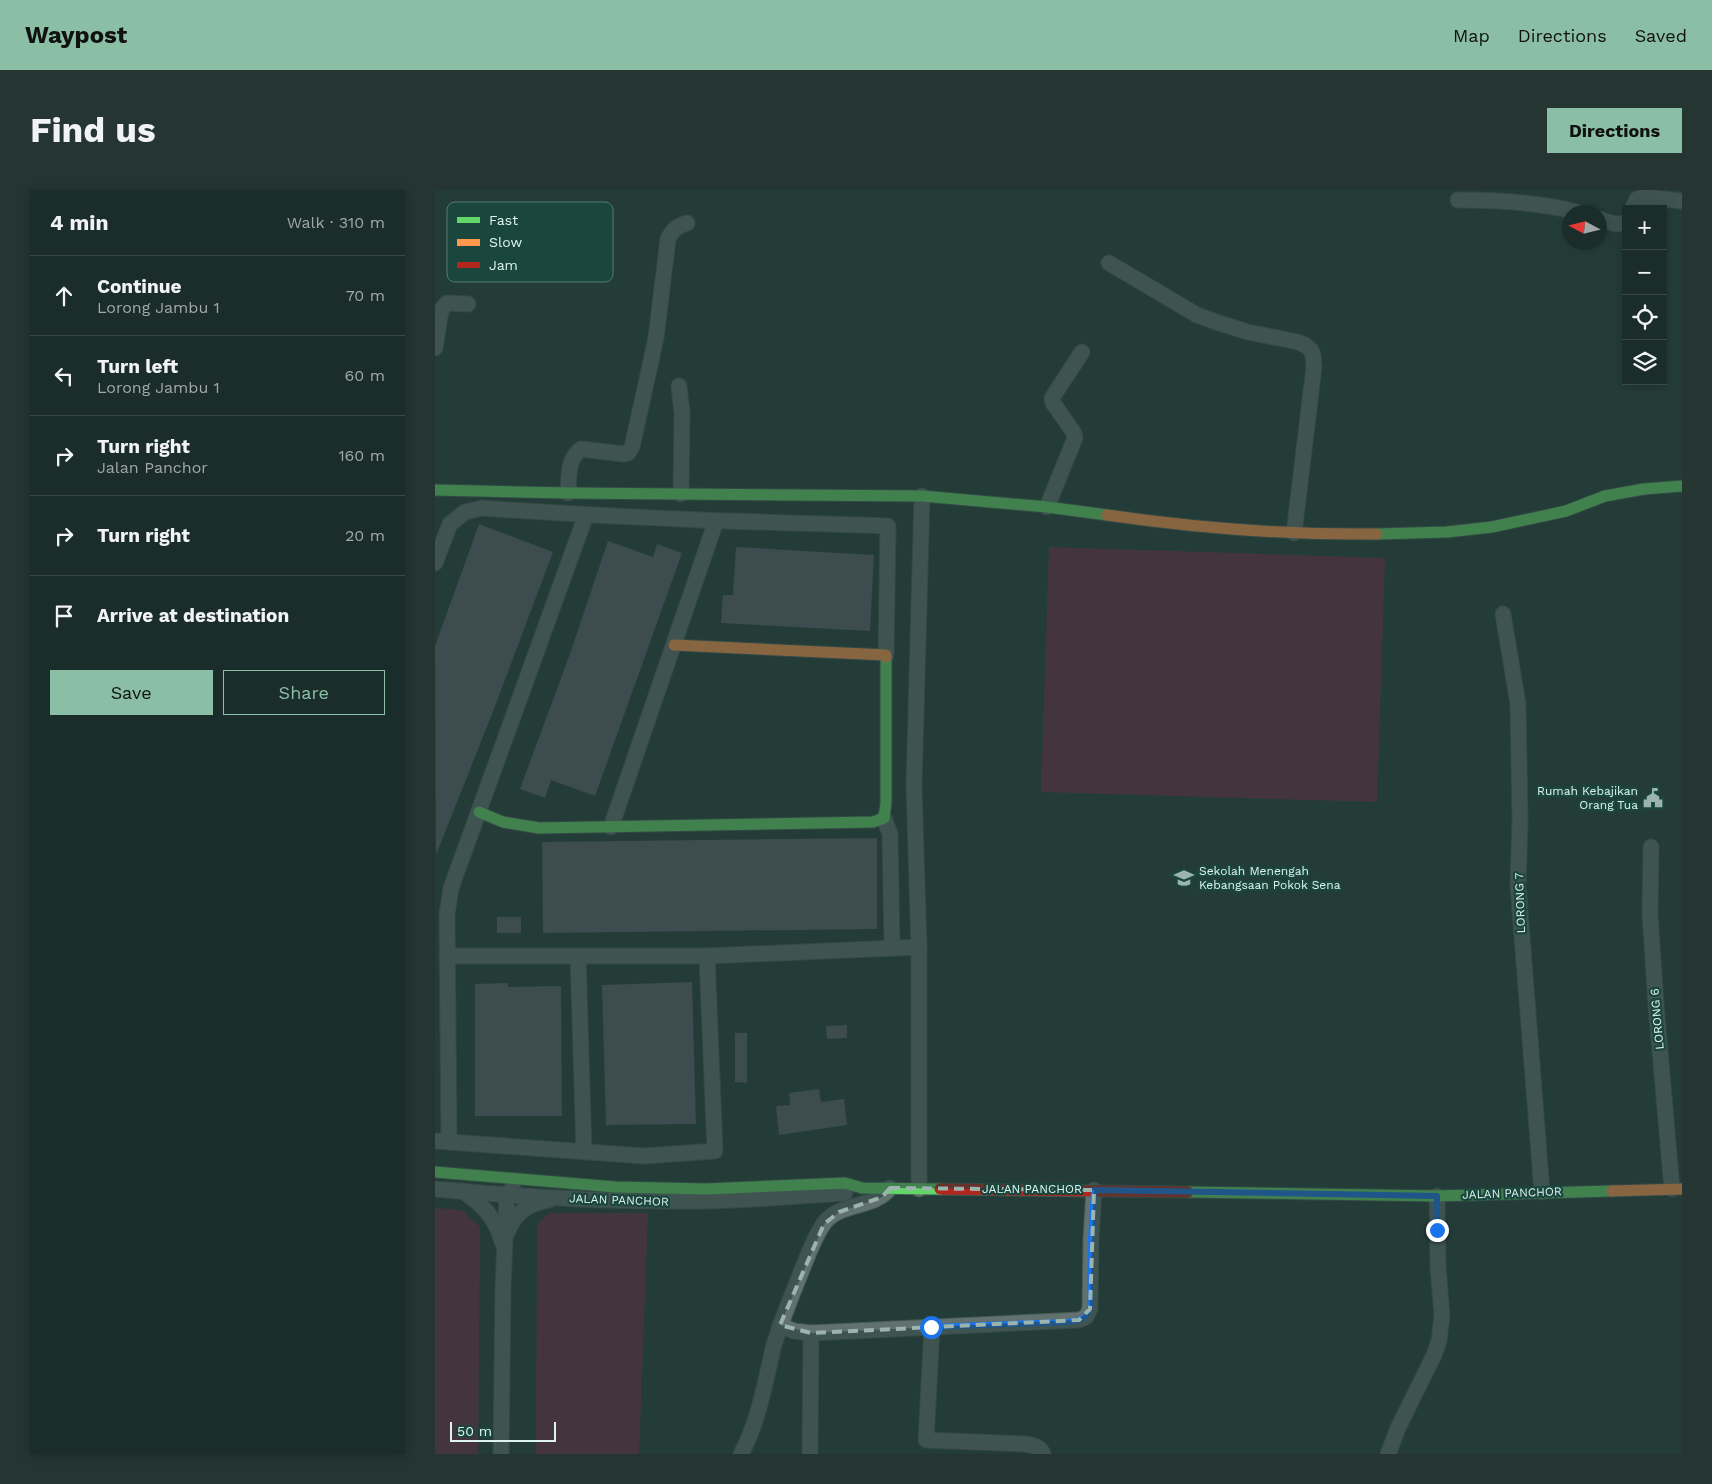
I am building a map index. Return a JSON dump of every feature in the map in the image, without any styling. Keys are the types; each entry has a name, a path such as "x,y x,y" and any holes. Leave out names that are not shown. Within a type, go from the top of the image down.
{"street":[{"path":"1634,205 1637,199 1645,198 1682,201"},
{"path":"1458,200 1525,202 1562,209"},
{"path":"1607,222 1622,223"},
{"path":"567,493 570,466 577,452 581,449 624,454 632,448 656,338 668,239 672,231 678,226 687,223"},
{"path":"1109,263 1197,315 1248,332 1298,342 1311,350 1314,367 1294,533"},
{"path":"435,348 442,309 447,303 468,304"},
{"path":"1047,507 1075,438 1074,433 1053,403 1052,398 1082,352"},
{"path":"679,386 682,414 681,494"},
{"path":"435,490 922,496 1047,507 1175,525 1294,533 1354,534 1447,532 1492,527 1566,511 1605,496 1644,489 1682,486"},
{"path":"919,1189 919,947 914,786 922,496"},
{"path":"435,563 450,524 465,512 482,508 716,521 888,526 886,803 884,818 891,834 892,948"},
{"path":"586,515 451,888 447,915 442,1141 644,1156 715,1151 707,956"},
{"path":"611,827 716,521"},
{"name":"LORONG 7","path":"1503,614 1518,704 1520,821 1518,885 1542,1192"},
{"path":"674,645 886,655"},
{"path":"479,812 503,822 539,828 873,822 884,818"},
{"name":"LORONG 6","path":"1651,847 1650,904 1655,996 1677,1189"},
{"path":"447,956 707,956 919,947"},
{"path":"578,956 584,1151"},
{"name":"JALAN PANCHOR","path":"435,1172 615,1187 706,1189 845,1184 862,1188 1437,1196 1677,1189"},
{"path":"479,1175 498,1186 507,1195"},
{"path":"501,1454 507,1195 518,1185 533,1180"},
{"name":"JALAN PANCHOR","path":"435,1188 507,1195 607,1201 699,1201 846,1193 862,1188"},
{"path":"741,1454 751,1434 780,1325 807,1257 823,1224 830,1216 882,1197 891,1188"},
{"path":"780,1325 794,1332 811,1333 1067,1322 1086,1317 1090,1309 1094,1190"},
{"path":"463,1191 477,1201 493,1218 499,1229 505,1253"},
{"path":"1388,1454 1398,1428 1434,1356 1439,1341 1442,1315 1438,1267 1437,1196"},
{"path":"505,1236 512,1221 519,1213 534,1204 558,1198"},
{"path":"931,1327 926,1440 1024,1444 1036,1446 1041,1449 1043,1454"},
{"path":"810,1454 811,1333"}],"highlighted area":[{"path":"890,1188 1094,1190 1090,1309 1079,1320 811,1333 780,1325 824,1224 839,1212 882,1197"}],"shaded area":[{"path":"1049,547 1385,558 1377,802 1041,792"},
{"path":"435,1208 462,1210 480,1227 478,1454 435,1454"},
{"path":"550,1213 648,1213 639,1454 536,1454 537,1224"}],"building":[{"path":"479,524 553,552 494,709 436,855 435,646"},
{"path":"608,541 653,557 657,544 682,553 595,796 551,780 545,798 520,789 571,651"},
{"path":"736,547 874,555 870,631 721,623 723,595 733,595"},
{"path":"877,838 877,929 543,933 542,842"},
{"path":"497,917 521,917 521,933 497,933"},
{"path":"692,982 696,1124 606,1125 602,985"},
{"path":"508,983 508,987 561,986 562,1116 475,1116 475,984"},
{"path":"847,1025 847,1038 827,1039 826,1026"},
{"path":"735,1033 747,1033 747,1083 735,1082"},
{"path":"819,1089 821,1102 844,1099 847,1125 779,1135 776,1106 790,1105 789,1093"}],"traffic: fast":[{"path":"1377,534 1447,532 1492,527 1566,511 1605,496 1644,489 1682,486"},
{"path":"435,490 922,496 1047,507 1107,515"},
{"path":"479,812 503,822 539,828 873,822 884,818 886,803 886,657"},
{"path":"435,1172 615,1187 706,1189 845,1183 862,1188 940,1189"},
{"path":"1188,1192 1437,1196 1612,1191"}],"traffic: slow":[{"path":"1107,515 1174,524 1242,530 1377,534"},
{"path":"674,645 886,655 886,657"},
{"path":"1612,1191 1682,1189"}],"traffic: jam":[{"path":"940,1189 1188,1192"}],"place":[{"name":"Rumah Kebajikan Orang Tua","path":"1653,798"},
{"name":"Sekolah Menengah Kebangsaan Pokok Sena","path":"1184,878"}],"route":[{"path":"931,1327 1067,1322 1086,1317 1090,1309 1094,1190 1437,1196 1437,1230"}]}
